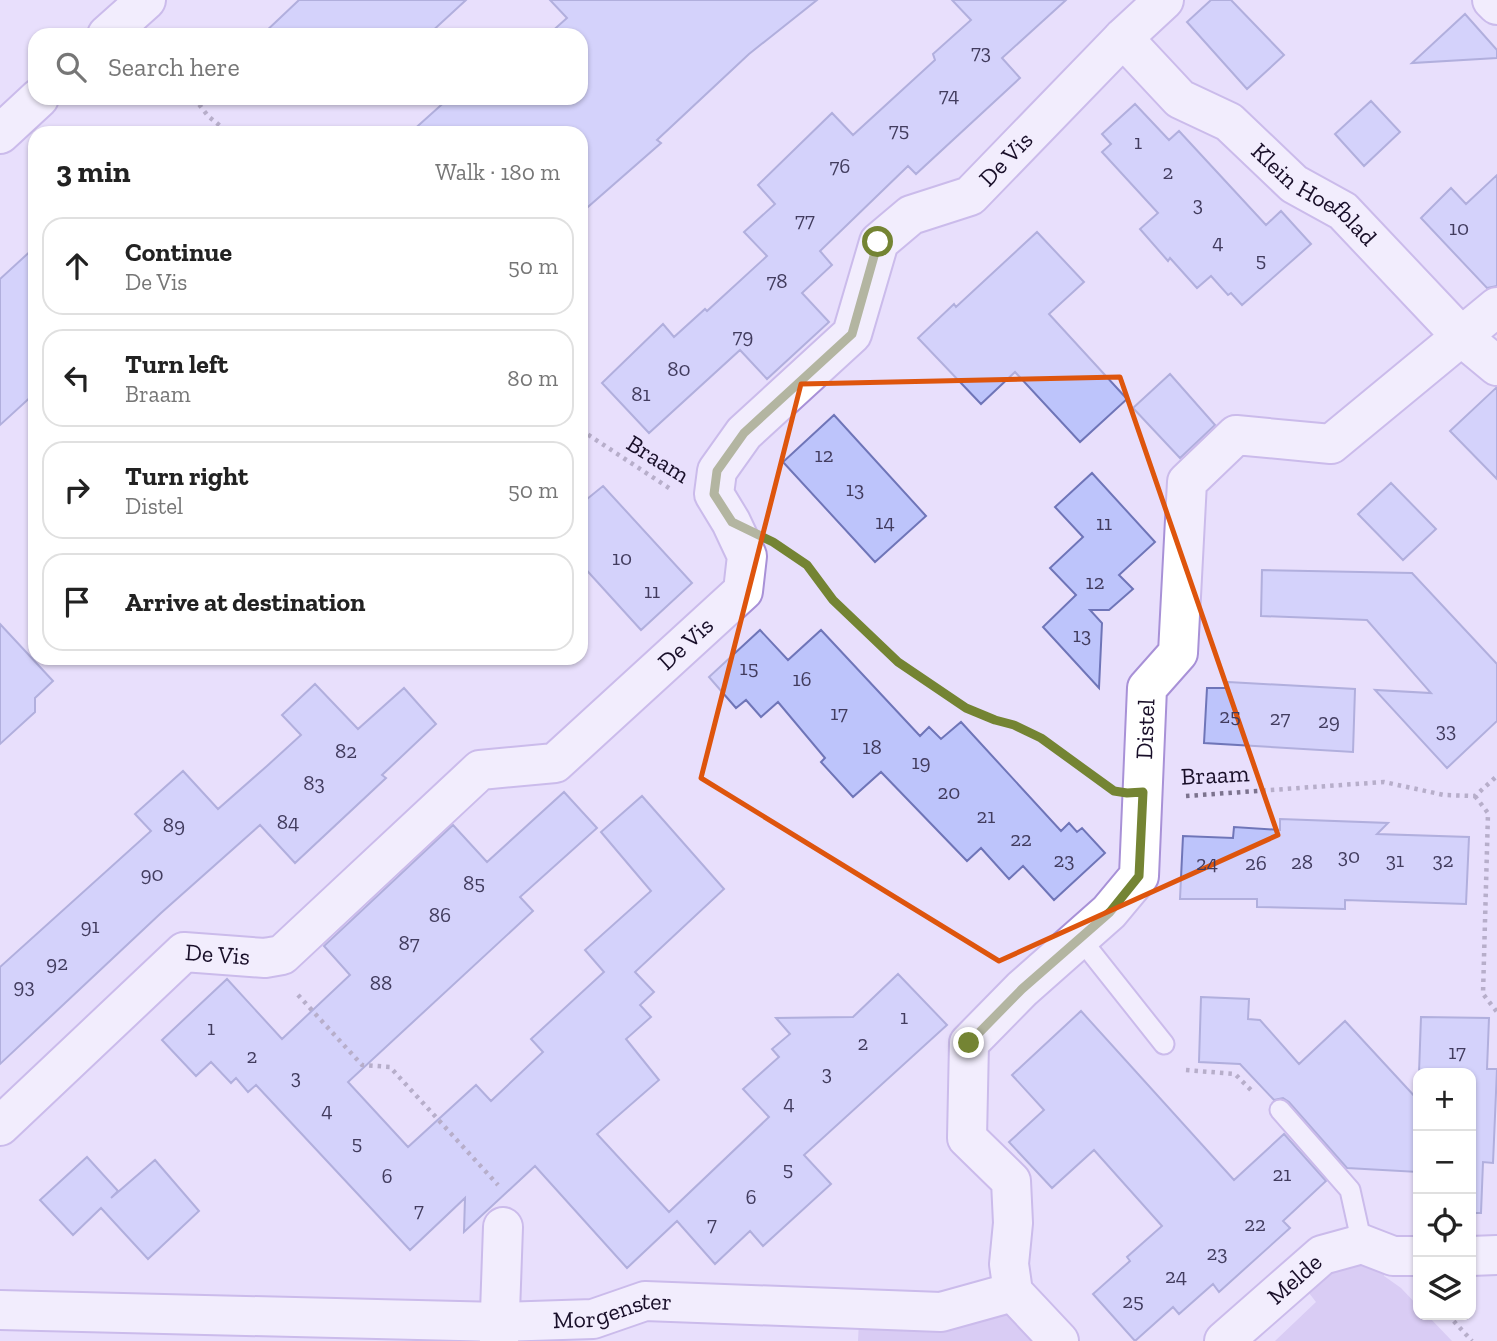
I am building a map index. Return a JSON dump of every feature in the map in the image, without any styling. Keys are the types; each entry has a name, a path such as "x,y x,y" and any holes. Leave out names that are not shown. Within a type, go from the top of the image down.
{"street":[{"path":"115,28 146,0"},
{"name":"De Vis","path":"0,1126 184,953 265,958 282,955 480,770 555,763 743,591 747,556 732,522 714,494 717,471 744,433 852,334 878,242 911,215 970,196 1123,38 1164,0"},
{"path":"1492,0 1497,5"},
{"name":"Klein Hoefblad","path":"1123,38 1180,99 1229,122 1294,184 1343,211 1462,337 1497,366"},
{"path":"0,134 31,105"},
{"name":"Distel","path":"1013,1292 1009,1264 1013,1223 1011,1181 967,1139 969,1043 1022,989 1110,912 1139,876 1147,688 1178,653 1187,482 1236,435 1331,444 1497,307"},
{"path":"499,1331 503,1227"},
{"path":"1362,1244 1393,1256 1413,1256"},
{"name":"Melde","path":"1224,1341 1322,1255 1362,1244"},
{"path":"1476,1256 1497,1255"},
{"path":"1013,1292 1059,1341"},
{"name":"Morgenster","path":"0,1310 499,1331 593,1319 645,1301 941,1312 1013,1292"}],"lane":[{"path":"1079,937 1164,1044"},
{"path":"1280,1110 1350,1190 1362,1244"}],"path":[{"path":"199,105 220,126"},
{"name":"Braam","path":"588,435 677,494 773,542 807,565 848,615 898,662 936,690 966,708 1041,738 1114,791 1189,796 1384,782 1444,795 1475,796"},
{"path":"1497,776 1475,796 1488,813 1483,994 1497,1012"},
{"path":"265,958 362,1065 390,1067 505,1193 503,1227"},
{"path":"1164,1044 1186,1070 1235,1074 1262,1101 1280,1110"},
{"path":"1453,1320 1472,1341"}],"highlighted area":[{"path":"1120,377 1278,835 999,961 701,778 801,384"}],"shaded area":[{"path":"1335,1262 1385,1266 1384,1276 1413,1301 1413,1320 1432,1320 1452,1341 1275,1341 1316,1302 1309,1293 1309,1287"},
{"path":"970,1313 1018,1315 1042,1341 858,1341 859,1321"}],"building":[{"path":"299,0 466,0 436,28 269,28"},
{"path":"550,0 817,0 749,54 657,140 661,143 588,207 588,126 418,126 441,105 588,105 588,28 556,28 567,18"},
{"path":"952,0 1066,0 1002,58 1020,78 916,174 908,166 820,251 832,265 802,293 829,322 767,379 740,350 649,433 602,383 663,324 674,337 767,256 744,232 775,204 758,185 832,113 853,135 935,60 933,54 971,20"},
{"path":"1211,0 1231,0 1284,55 1247,89 1187,22"},
{"path":"1465,14 1497,50 1497,58 1412,63"},
{"path":"1371,101 1400,132 1364,166 1335,134"},
{"path":"1135,104 1169,140 1179,131 1266,225 1281,211 1311,244 1242,305 1231,293 1228,295 1211,276 1197,288 1140,229 1158,213 1102,152 1111,144 1102,134"},
{"path":"1497,175 1497,286 1487,288 1421,218 1451,188 1466,204"},
{"path":"1037,232 1084,282 1049,314 1127,399 1080,442 1015,372 981,404 918,338 954,304 956,307"},
{"path":"28,253 28,399 0,425 0,279"},
{"path":"1170,374 1215,425 1180,458 1133,408"},
{"path":"1497,387 1497,479 1450,431"},
{"path":"834,415 926,516 875,562 783,462"},
{"path":"1092,473 1155,542 1119,575 1133,589 1109,610 1090,610 1102,623 1099,688 1043,627 1076,595 1050,568 1083,537 1055,507"},
{"path":"1391,483 1436,529 1403,560 1358,514"},
{"path":"603,486 692,583 641,630 588,572 588,498"},
{"path":"1262,570 1412,573 1497,664 1497,721 1447,768 1375,690 1431,693 1367,620 1261,616"},
{"path":"0,624 28,654 28,665 38,665 53,681 35,698 35,712 0,744"},
{"path":"760,630 788,660 821,630 920,736 929,727 941,739 961,722 1061,831 1069,823 1077,832 1082,828 1105,853 1054,900 1023,866 1009,879 981,848 967,861 881,772 853,797 821,762 825,758 778,702 761,717 746,700 736,708 709,677"},
{"path":"1228,682 1355,689 1353,752 1204,743 1207,688 1227,688"},
{"path":"315,684 358,729 404,688 436,724 382,775 386,778 295,863 260,825 161,913 0,1064 0,967 151,831 135,814 183,771 218,809 267,766 301,735 282,715"},
{"path":"564,792 597,828 520,897 533,911 348,1082 408,1147 476,1085 491,1101 543,1052 531,1039 604,972 585,950 651,891 601,832 642,796 724,889 635,972 654,992 640,1005 651,1017 626,1039 659,1080 597,1134 669,1212 769,1117 743,1089 779,1057 772,1049 790,1034 776,1018 853,1017 898,974 947,1025 804,1155 831,1184 763,1246 750,1231 715,1264 677,1221 627,1268 535,1166 464,1232 465,1198 410,1250 256,1085 248,1092 236,1078 231,1083 211,1062 196,1076 162,1040 227,979 282,1039 350,975 324,946 453,825 487,862"},
{"path":"1280,819 1388,823 1377,834 1469,837 1466,904 1345,900 1345,909 1257,907 1257,899 1180,899 1183,836 1233,838 1234,827 1280,830"},
{"path":"1201,997 1249,999 1248,1019 1260,1020 1299,1064 1345,1021 1413,1095 1413,1172 1347,1168 1289,1102 1283,1098 1274,1100 1240,1064 1199,1062"},
{"path":"1081,1011 1234,1180 1284,1134 1326,1181 1283,1221 1290,1228 1219,1292 1213,1284 1179,1314 1173,1307 1135,1341 1093,1294 1130,1261 1127,1257 1162,1226 1094,1150 1052,1188 1009,1142 1044,1110 1012,1075"},
{"path":"1421,1017 1489,1018 1487,1069 1497,1069 1493,1163 1483,1162 1481,1213 1476,1213 1476,1068 1419,1068"},
{"path":"87,1157 118,1191 111,1198 155,1160 199,1211 148,1259 101,1208 73,1235 40,1200"}],"route":[{"path":"878,242 852,334 744,433 717,471 714,494 732,522 773,542 807,565 833,600 882,648 936,690 966,708 1041,738 1087,774 1114,791 1143,792 1139,876 1110,912 1022,989 969,1043"}]}
